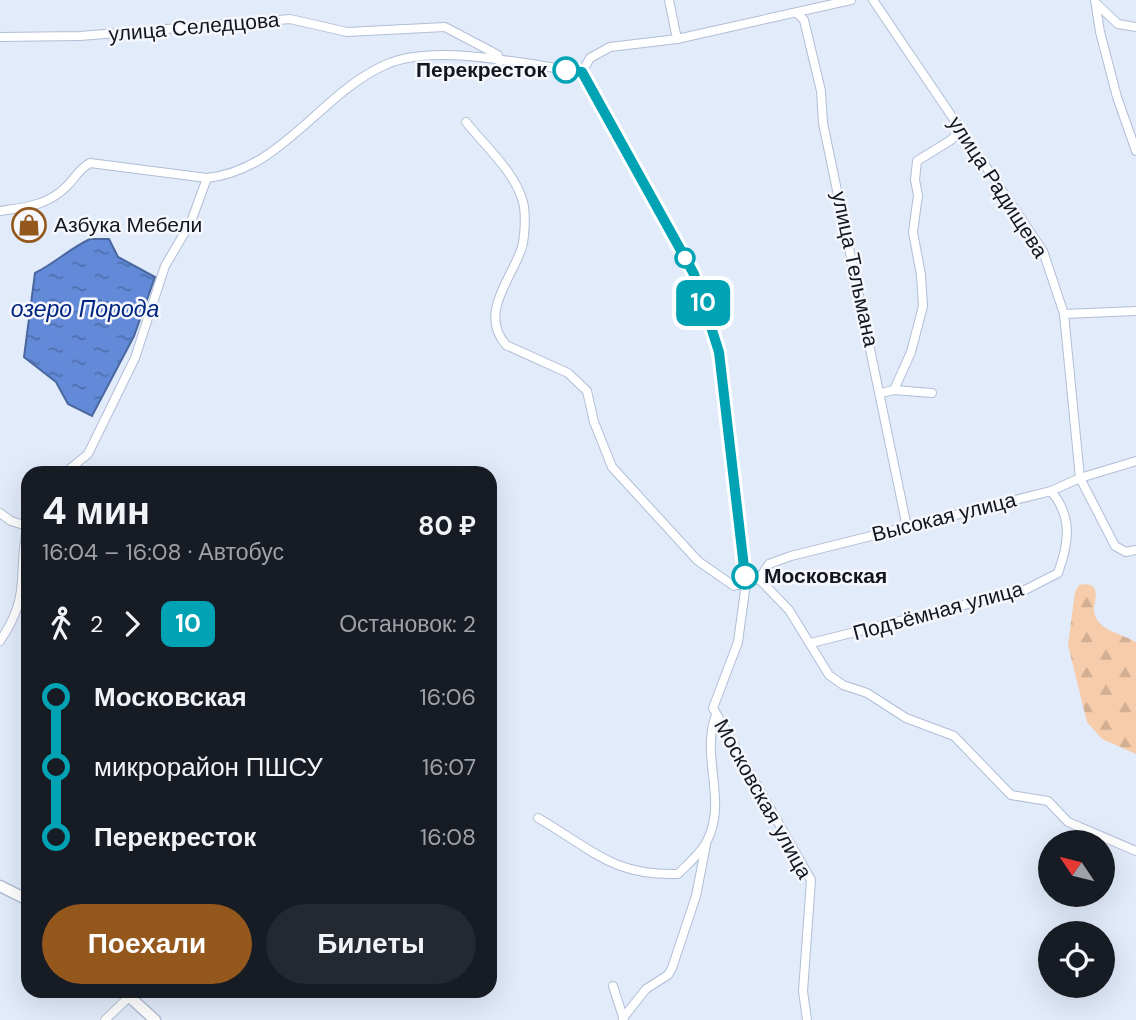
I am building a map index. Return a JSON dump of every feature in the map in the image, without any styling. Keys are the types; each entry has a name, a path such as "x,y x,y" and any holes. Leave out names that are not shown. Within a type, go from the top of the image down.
{"main road":[{"path":"0,886 21,896"},
{"path":"130,998 155,1020"}],"street":[{"path":"669,0 677,39"},
{"path":"0,211 43,204 58,194 79,170 90,163 207,178 225,176 255,163 349,88 385,65 434,54 582,72 590,58 610,47 677,39 851,0"},
{"name":"улица Радищева","path":"873,0 1043,251 1064,314 1080,478"},
{"path":"1096,3 1118,24 1136,27"},
{"path":"1096,3 1100,32 1117,97 1136,151"},
{"name":"улица Тельмана","path":"797,13 804,20 821,91 823,123 881,393 906,527"},
{"name":"улица Селедцова","path":"0,37 80,36 290,19 347,32 445,27 498,55 500,62"},
{"name":"Московская улица","path":"582,72 694,274 715,340 722,374 746,583 738,642 713,708 811,880 803,991 807,1020"},
{"path":"466,122 506,172 524,203 523,248 495,312 498,336 506,345 568,373 578,381 587,391 594,422 612,467 698,561 734,586 746,583"},
{"path":"894,390 911,352 923,306 921,275 913,232 918,195 915,180 916,161 951,140 961,129"},
{"path":"73,466 88,454 135,359 165,266 191,222 207,178"},
{"path":"1064,314 1136,311"},
{"path":"881,393 894,390 932,393"},
{"name":"Высокая улица","path":"746,583 758,579 769,565 791,556 1051,491 1080,478 1136,461"},
{"path":"1080,478 1115,546 1126,552 1136,550"},
{"name":"Подъёмная улица","path":"811,643 1025,590 1058,573 1067,548 1068,522 1060,501 1051,491"},
{"path":"0,513 11,522 21,525"},
{"path":"758,579 789,610 829,675 843,685 867,693 906,718 954,736 1011,795 1048,801 1068,822 1136,851"},
{"path":"0,641 20,605 21,595"},
{"path":"623,1019 646,989 668,975 695,896 716,806 710,752 716,715"},
{"path":"538,818 610,864 629,871 678,874 707,842"},
{"path":"613,986 623,1019"},
{"path":"105,1020 122,998"}],"green space":[{"path":"1079,585 1093,586 1095,592 1094,608 1098,621 1109,630 1136,642 1136,754 1102,739 1087,722 1068,645 1075,592"}],"water":[{"name":"озеро Порода","path":"90,239 109,239 118,257 155,277 134,336 92,416 68,404 56,382 24,357 35,273"}],"bus line":[{"name":"10","path":"566,70 582,72 694,274 719,352 745,576"}],"place":[{"name":"Перекресток","path":"566,70"},
{"name":"Азбука Мебели","path":"29,225"},
{"name":"Московская","path":"745,576"}]}
